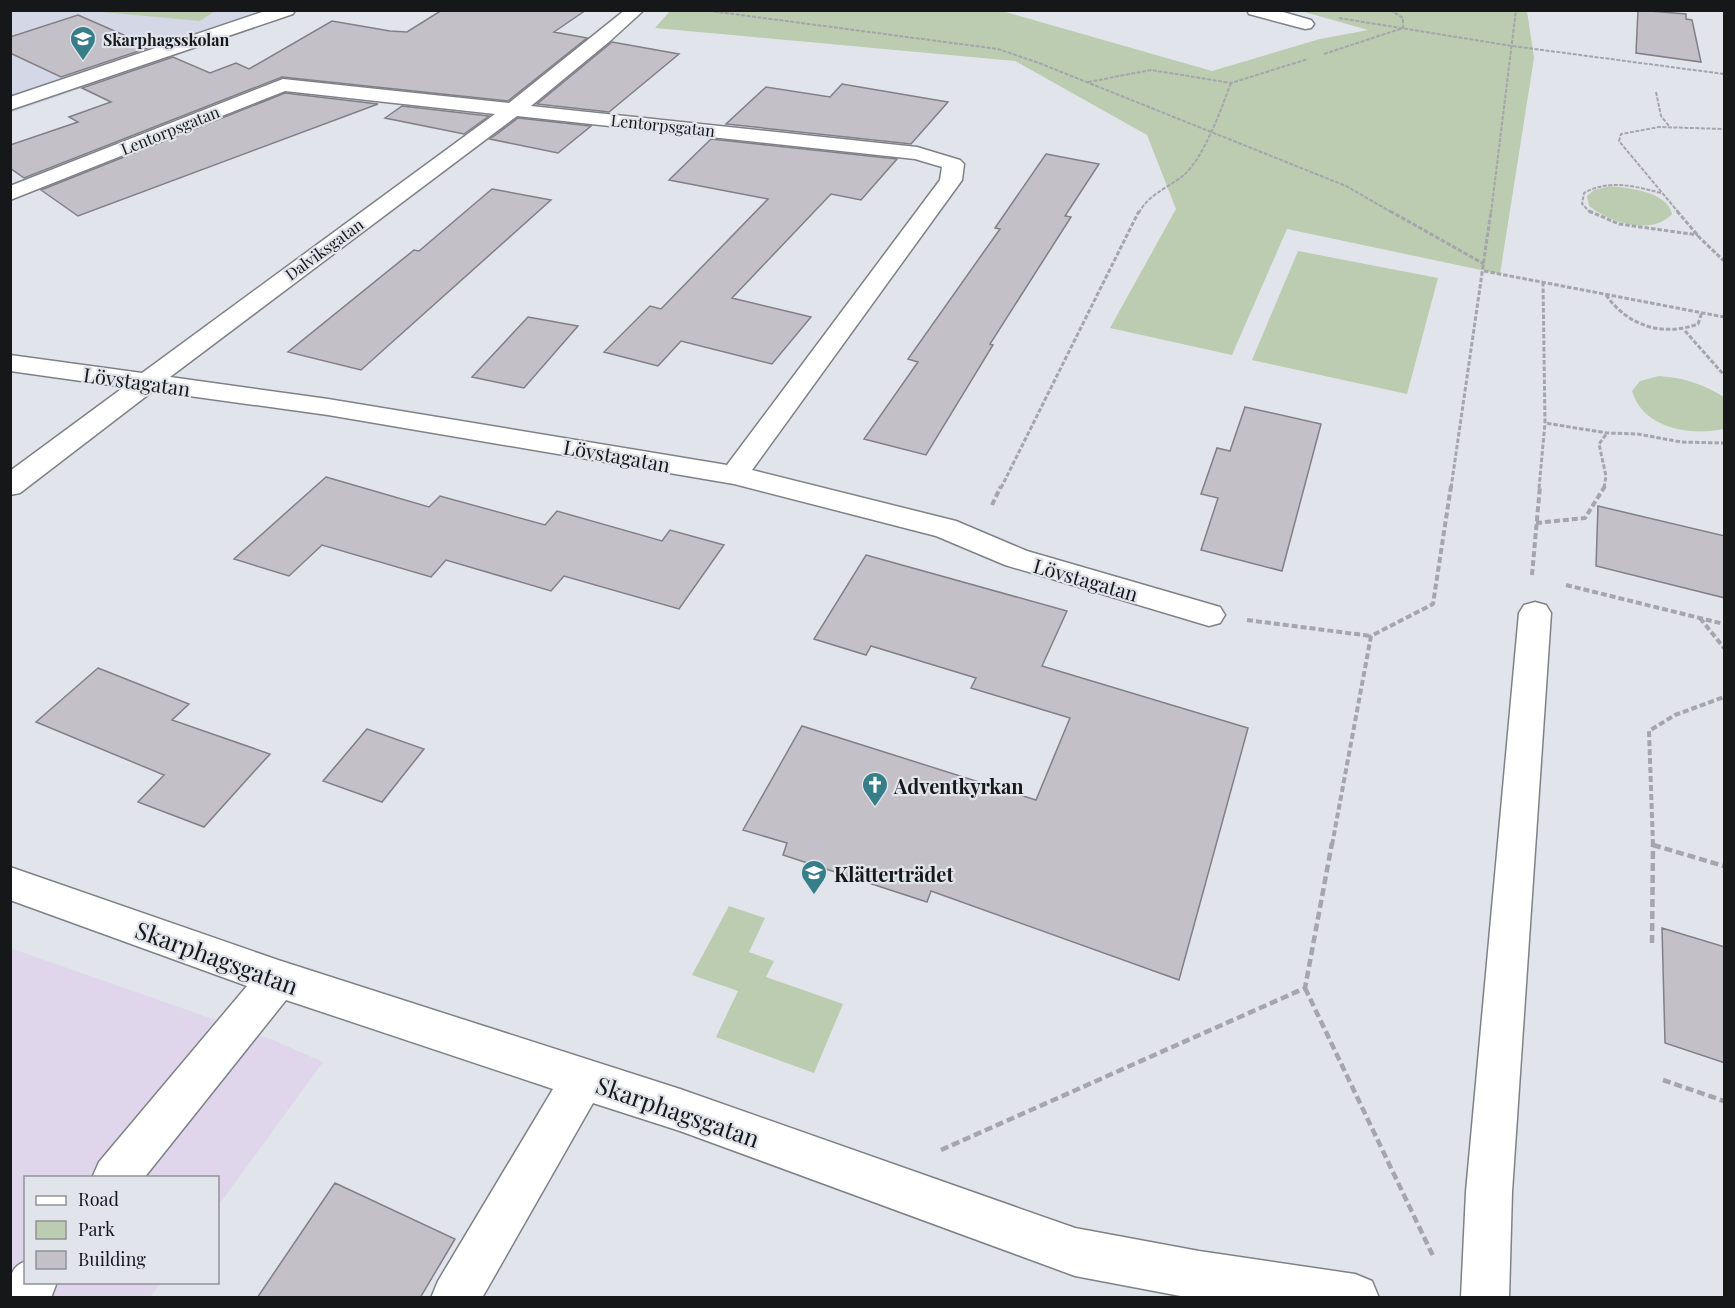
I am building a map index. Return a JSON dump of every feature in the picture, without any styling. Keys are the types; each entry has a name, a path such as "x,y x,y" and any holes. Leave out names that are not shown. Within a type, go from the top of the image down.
{"street":[{"path":"10,104 287,10"},
{"name":"Dalviksgatan","path":"10,486 599,44 636,10"},
{"path":"1255,10 1305,24"},
{"name":"Lentorpsgatan","path":"10,194 283,85 917,153 953,164 951,180 734,475"},
{"name":"Lövstagatan","path":"10,363 328,407 734,475 945,528 1016,558 1209,615"},
{"path":"1485,1298 1490,1192 1533,595"},
{"name":"Skarphagsgatan","path":"10,883 279,980 680,1110 1075,1252 1197,1286 1355,1298"},
{"path":"117,1176 279,980"},
{"path":"455,1298 583,1079"},
{"path":"21,1298 32,1284"}],"path":[{"path":"703,10 998,49 1088,81 1346,186 1484,264"},
{"path":"1390,10 1403,18 1403,28"},
{"path":"1209,615 1371,636 1433,604 1484,271 1516,10"},
{"path":"1305,24 1330,16 1512,46 1725,74"},
{"path":"1088,81 1151,70 1231,83 1403,28"},
{"path":"975,539 1143,204 1186,173 1212,132 1231,83"},
{"path":"1656,92 1660,116 1669,127"},
{"path":"1725,129 1669,127 1632,130 1621,134 1619,141 1698,235 1725,261"},
{"path":"1662,193 1607,184 1593,186 1584,193 1582,204 1588,212 1604,220 1698,235"},
{"path":"1484,271 1725,317"},
{"path":"1533,595 1536,523 1545,423 1543,282"},
{"path":"1606,294 1612,306 1624,317 1648,327 1685,331 1698,324 1702,312"},
{"path":"1685,331 1725,375"},
{"path":"1545,423 1607,433 1638,434 1681,442 1725,443"},
{"path":"1536,523 1585,518 1601,497 1608,477 1599,444 1607,433"},
{"path":"1565,585 1725,624"},
{"path":"1699,618 1725,648"},
{"path":"1371,636 1305,988 1437,1265"},
{"path":"1652,943 1653,845 1649,731 1675,715 1725,697"},
{"path":"1653,845 1725,866"},
{"path":"874,1180 1305,988"},
{"path":"1663,1080 1725,1101"}],"shaded area":[{"name":"Skarphagsskolan","path":"11,10 300,11 11,113"},
{"path":"10,948 273,1040 323,1062 219,1205 219,1176 24,1176 24,1284 160,1284 150,1297 11,1297"}],"green space":[{"path":"91,11 215,11 200,21"},
{"path":"670,11 1002,11 1212,71 1320,39 1368,30 1301,11 1527,11 1534,58 1500,274 1287,229 1232,355 1110,328 1176,209 1147,135 1015,61 655,28"},
{"path":"1610,186 1646,192 1655,196 1669,206 1672,214 1664,221 1642,226 1608,218 1589,206 1587,196 1594,190"},
{"path":"1298,251 1438,278 1407,394 1252,360"},
{"path":"1659,376 1693,382 1724,397 1724,429 1683,430 1657,422 1646,414 1632,391 1640,381"},
{"path":"729,906 765,918 749,952 774,961 766,977 843,1004 814,1073 716,1037 738,991 692,975"}],"building":[{"path":"442,10 586,10 554,32 587,38 508,101 282,77 24,178 10,168 10,145 78,122 69,117 111,102 82,88 173,57 210,73 236,63 249,69 332,21 407,32"},
{"path":"1638,10 1686,14 1686,19 1692,20 1701,62 1636,53"},
{"path":"78,15 151,47 61,77 10,53 10,37"},
{"path":"612,42 679,54 609,112 537,104"},
{"path":"842,84 948,102 911,144 726,124 766,87 830,97"},
{"path":"285,93 378,104 78,216 41,190"},
{"path":"402,106 489,116 464,134 385,118"},
{"path":"518,118 591,126 558,153 490,139"},
{"path":"711,139 897,159 861,200 831,194 732,298 811,317 772,364 681,341 658,366 604,352 650,306 661,309 768,199 669,180"},
{"path":"1046,154 1099,164 1065,216 1071,217 990,344 993,345 926,455 864,439 918,362 908,359 1000,229 995,228"},
{"path":"492,189 551,200 361,370 288,352 414,250 419,251"},
{"path":"528,317 578,326 524,388 472,377"},
{"path":"1245,407 1321,424 1282,571 1201,550 1218,498 1201,494 1217,448 1230,451"},
{"path":"326,477 429,507 440,496 545,525 557,511 662,541 670,530 724,545 679,609 564,576 551,591 446,560 431,577 322,545 289,576 234,559"},
{"path":"1598,506 1725,536 1725,598 1596,566"},
{"path":"866,555 1067,611 1042,666 1248,728 1179,980 931,891 927,902 783,855 787,843 743,830 802,726 1036,800 1070,718 971,688 976,678 871,646 866,655 814,639"},
{"path":"98,668 189,704 172,720 270,754 204,827 138,802 164,775 36,722"},
{"path":"367,729 424,749 382,802 323,781"},
{"path":"1662,928 1725,947 1725,1063 1665,1043"},
{"path":"335,1183 455,1239 420,1298 257,1298"}],"place":[{"name":"Skarphagsskolan","path":"83,62"},
{"name":"Adventkyrkan","path":"875,808"},
{"name":"Klätterträdet","path":"814,896"}]}
